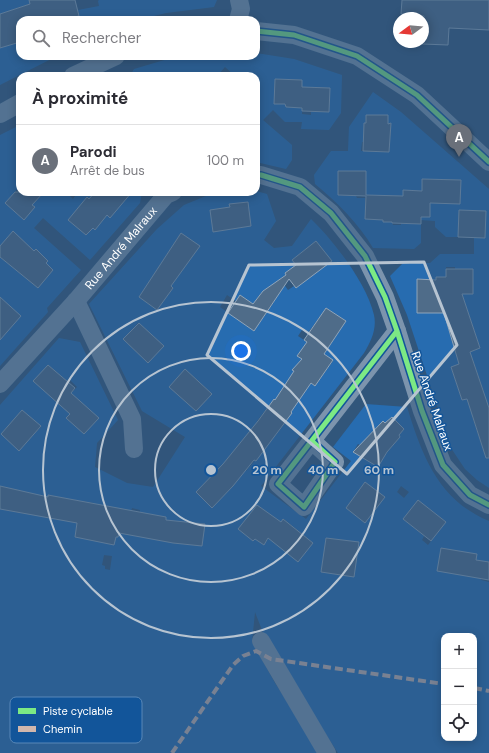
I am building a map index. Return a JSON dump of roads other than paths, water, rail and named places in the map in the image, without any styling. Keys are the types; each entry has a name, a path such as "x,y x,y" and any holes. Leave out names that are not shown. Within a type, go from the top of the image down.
{"street":[{"path":"239,0 241,9 239,16"},
{"path":"260,31 294,35 357,56 417,95 489,162"},
{"path":"86,72 108,65"},
{"path":"0,114 16,105"},
{"name":"Rue André Malraux","path":"260,175 300,187 331,213 365,256 385,297 422,411 443,465 470,495 489,505"},
{"name":"Rue André Malraux","path":"0,384 76,301 165,196"},
{"name":"Rue André Malraux","path":"76,301 132,419 134,449"},
{"path":"312,442 397,331"},
{"path":"260,641 327,753"}],"place":[{"name":"Parodi","path":"459,157"}]}
